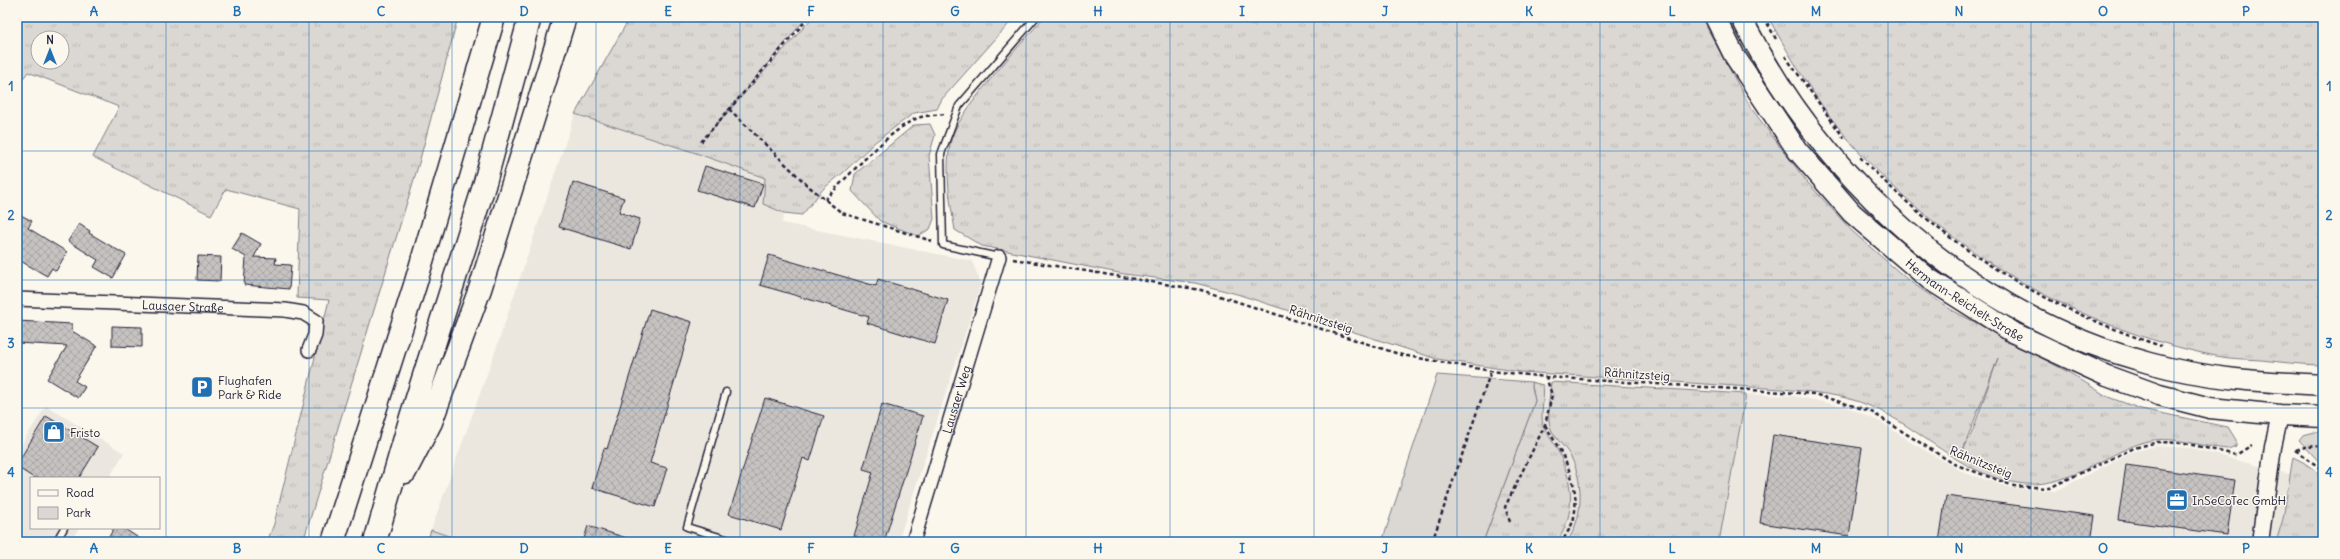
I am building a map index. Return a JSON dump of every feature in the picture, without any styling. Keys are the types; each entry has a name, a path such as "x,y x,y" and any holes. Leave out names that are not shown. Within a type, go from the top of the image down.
{"highway":[{"path":"333,542 415,284 494,17"},
{"path":"375,542 412,417 484,186 530,17"},
{"path":"384,512 431,422 472,311 565,17"}],"main road":[{"name":"Hermann-Reichelt-Straße","path":"1715,17 1734,55 1797,150 1852,213 1929,279 2014,333 2107,376 2159,395 2210,408 2280,415 2323,417"},
{"name":"Hermann-Reichelt-Straße","path":"1741,17 1759,52 1792,105 1842,168 1900,226 1942,260 1982,287 2023,312 2060,330 2114,353 2186,372 2242,380 2323,385"},
{"path":"2280,415 2284,383"}],"street":[{"name":"Lausaer Weg","path":"913,542 999,257"},
{"name":"Lausaer Straße","path":"17,299 231,307 303,313 316,321 315,335 309,350"},
{"path":"2260,542 2272,447 2280,415"}],"lane":[{"path":"999,257 943,245 941,154 959,106 1036,17"},
{"path":"726,392 687,527 736,542"},
{"path":"56,542 63,529"}],"path":[{"path":"702,142 809,17"},
{"path":"1764,17 1780,47"},
{"path":"1784,53 1846,141"},
{"path":"729,110 807,185 842,213 943,245"},
{"path":"825,200 868,155 919,117 946,114 955,117"},
{"path":"1856,152 1922,217 2004,276 2081,317 2165,347"},
{"name":"Rähnitzsteig","path":"999,257 1201,290 1402,355 1492,371 1546,377 1814,394 1870,411 1954,464 2014,486 2049,488 2134,448 2158,442 2184,444 2236,455 2252,445"},
{"path":"1432,542 1492,371"},
{"path":"1510,522 1505,507 1545,426 1552,395 1546,377"},
{"path":"1545,426 1559,447 1576,485 1574,518 1562,542"},
{"path":"2323,446 2305,447 2295,450 2323,470"}],"shaded area":[{"path":"575,114 693,152 765,178 763,204 784,213 782,223 972,261 981,284 898,542 466,542 431,530 496,349"},
{"path":"1531,382 1555,387 1795,396 1847,407 1881,422 1912,443 1965,473 2011,488 2056,491 2129,453 2156,446 2191,448 2323,483 2323,542 1483,542 1535,401"},
{"path":"46,406 124,453 110,477 30,477 30,529 78,529 70,542 17,542 17,451"}],"green space":[{"path":"17,17 458,17 419,163 303,542 267,542 274,524 329,300 297,298 300,209 226,189 211,215 93,157 119,107 28,72 17,86"},
{"path":"630,17 807,17 707,135 813,17 1015,17 942,99 937,109 914,113 875,142 844,172 824,188 802,215 784,213 763,204 765,178 693,152 575,114"},
{"path":"1044,17 1701,17 1751,108 1807,182 1853,232 1908,280 1950,309 2070,373 2108,397 2141,409 2228,427 2236,440 2236,446 2228,449 2175,440 2154,440 2128,448 2067,477 2051,482 2034,484 2017,483 1996,478 1977,470 1941,449 1889,415 1870,406 1838,396 1782,389 1521,372 1437,359 1237,294 1195,283 1124,274 982,246 955,230 948,177 950,144 955,131 976,97","holes":["1998,358 1973,430 1961,455"]},
{"path":"1768,17 2323,17 2323,365 2222,357 2164,343 2114,326 2065,305 2018,280 1974,252 1931,220 1891,184 1854,146 1818,100 1797,68"},
{"path":"930,124 935,135 929,156 934,219 930,229 918,236 880,221 852,191 855,174 914,125"},
{"path":"1437,375 1531,382 1535,401 1483,542 1382,542"},
{"path":"1531,382 1543,385 1543,425 1557,449 1567,473 1570,496 1568,519 1557,542 1483,542 1535,401"},
{"path":"1551,382 1746,394 1719,542 1567,542 1576,523 1579,512 1579,479 1572,459 1551,429 1549,406"},
{"path":"2323,430 2323,466 2299,440 2303,435"},
{"path":"2293,457 2323,476 2323,542 2276,542 2283,519"},
{"path":"431,530 466,542 427,542"}],"building":[{"path":"705,166 763,184 755,208 697,190"},
{"path":"573,182 624,198 619,212 640,219 631,249 559,227"},
{"path":"17,213 32,221 28,228 67,252 56,271 52,268 47,276 17,259"},
{"path":"79,224 90,231 89,233 126,255 113,278 94,267 98,260 68,241"},
{"path":"242,233 261,244 254,257 276,258 275,264 291,265 289,289 244,285 246,257 232,249"},
{"path":"769,255 876,286 878,279 948,300 935,344 867,323 869,317 760,285"},
{"path":"198,256 221,257 220,281 197,280"},
{"path":"650,309 692,322 650,463 667,468 655,507 592,488 604,448 607,449"},
{"path":"17,321 72,324 72,331 98,347 96,347 75,381 85,387 78,398 47,379 67,346 17,343"},
{"path":"112,326 142,327 142,347 112,346"},
{"path":"765,398 824,416 810,461 803,458 781,530 729,514"},
{"path":"882,404 923,416 884,542 874,542 854,536 873,472 863,469"},
{"name":"Fristo","path":"46,416 98,447 80,477 32,477 17,467 17,464"},
{"path":"1773,435 1862,448 1849,536 1760,523"},
{"name":"InSeCoTec GmbH","path":"2126,465 2235,480 2227,535 2118,520"},
{"path":"1946,496 2095,516 2091,542 1939,542"},
{"path":"588,526 630,539 629,542 583,542"},
{"path":"113,529 125,529 145,542 106,542"}],"place":[{"name":"Flughafen Park & Ride","path":"202,387"},
{"name":"Fristo","path":"54,432"},
{"name":"InSeCoTec GmbH","path":"2177,500"}]}
